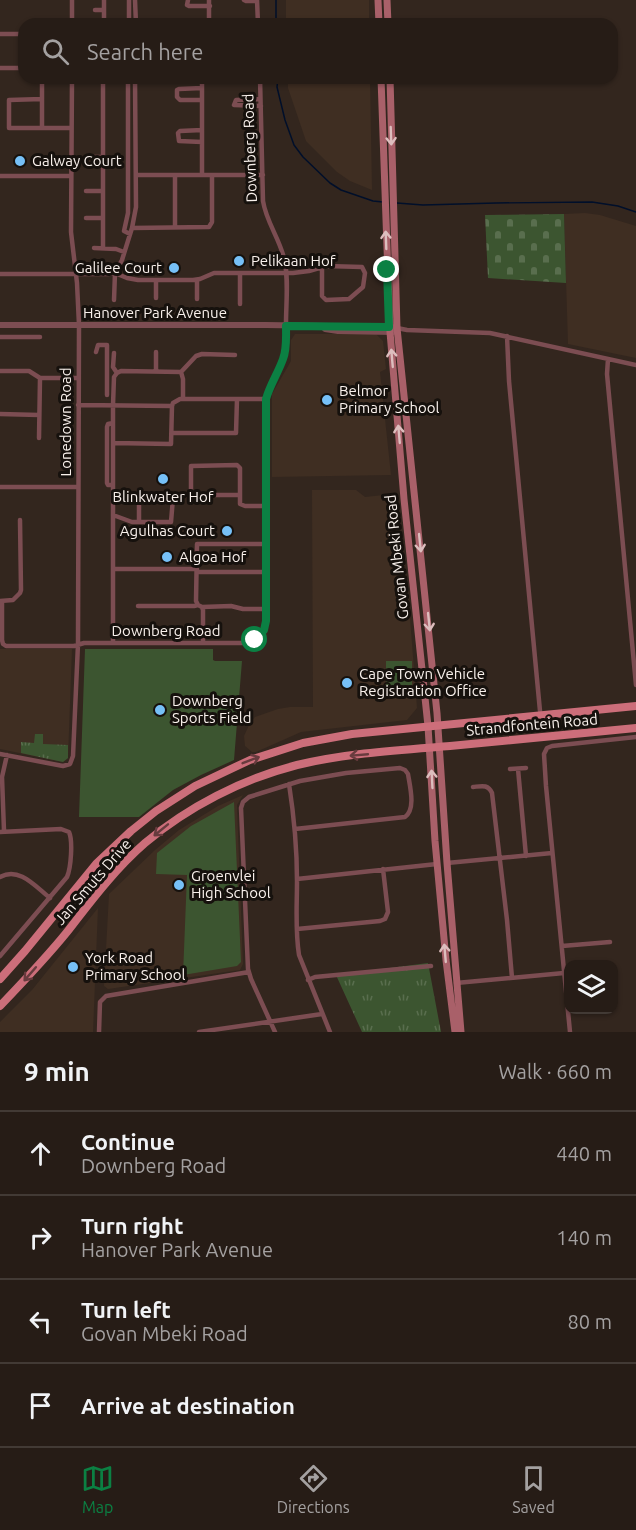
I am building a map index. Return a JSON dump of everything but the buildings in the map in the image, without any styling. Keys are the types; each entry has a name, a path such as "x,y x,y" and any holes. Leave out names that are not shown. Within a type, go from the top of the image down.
{"main road":[{"path":"378,0 379,18"},
{"path":"387,0 388,18"},
{"name":"Govan Mbeki Road","path":"381,84 390,199 394,212 393,330 431,642 461,1032"},
{"name":"Govan Mbeki Road","path":"390,84 390,199 386,210 404,499 428,726 437,864 454,1032"},
{"name":"Strandfontein Road","path":"428,726 636,706"},
{"name":"Jan Smuts Drive","path":"0,979 26,951 96,864 114,846 156,812 195,786 250,760 303,743 352,734 428,726"},
{"name":"Strandfontein Road","path":"430,748 636,728"},
{"name":"Jan Smuts Drive","path":"0,1006 59,941 114,873 142,845 183,814 257,778 295,766 352,756 430,748"}],"street":[{"path":"72,0 72,18"},
{"path":"104,0 104,18"},
{"path":"129,0 129,18"},
{"path":"135,0 136,18"},
{"path":"188,0 187,5 189,6 209,3"},
{"path":"244,0 246,2 257,1 258,18"},
{"path":"95,10 104,10"},
{"path":"0,34 18,34"},
{"path":"0,68 18,68"},
{"path":"42,84 42,128"},
{"name":"Lonedown Road","path":"7,755 60,766 69,764 73,756 78,644 79,325 71,232 72,84"},
{"path":"103,84 103,248"},
{"path":"128,84 128,210 124,231 130,234"},
{"path":"114,300 115,273 120,265 132,228 136,207 135,84"},
{"path":"202,84 202,175"},
{"name":"Downberg Road","path":"1,601 2,640 5,645 242,643 255,640 264,630 266,609 266,399 286,350 286,272 282,249 264,209 260,84"},
{"path":"202,88 177,90 177,97 180,99 202,100"},
{"path":"42,99 8,100 10,128 72,128"},
{"path":"260,99 236,100 234,105 261,106"},
{"path":"94,102 103,102"},
{"path":"0,105 8,105"},
{"path":"94,129 103,129"},
{"path":"202,130 178,133 178,141 202,142"},
{"path":"93,157 103,157"},
{"path":"136,175 263,175"},
{"path":"174,175 175,227"},
{"path":"132,228 207,228 211,225 212,217 212,175"},
{"path":"0,176 71,176"},
{"path":"86,191 103,191"},
{"path":"86,218 103,218"},
{"path":"94,248 116,249 124,252"},
{"path":"0,274 115,273 133,279 197,280 214,273 309,271 322,267 356,266 362,267 364,273 363,287 350,299 326,300 322,296 322,267"},
{"path":"240,273 240,304"},
{"path":"156,280 156,298"},
{"path":"197,280 197,299"},
{"name":"Hanover Park Avenue","path":"0,325 310,326 338,331 393,330"},
{"path":"12,337 13,325"},
{"path":"393,330 478,332 507,336 636,365"},
{"path":"507,336 509,383 540,711"},
{"path":"0,337 40,337"},
{"path":"96,352 98,345 107,345 107,394"},
{"path":"156,352 156,371"},
{"path":"114,353 113,367 117,373"},
{"path":"113,643 114,377 121,371 181,372 196,356 202,354 235,355"},
{"path":"608,359 606,374 636,685"},
{"path":"0,371 28,371 40,378 78,378"},
{"path":"181,372 183,399"},
{"path":"39,438 40,378"},
{"path":"107,383 114,383"},
{"path":"113,443 171,444 172,406 183,399 266,399"},
{"path":"172,433 236,433 237,399"},
{"path":"78,405 172,406"},
{"path":"0,414 39,415"},
{"path":"113,423 108,424 107,427 107,483 113,485"},
{"path":"192,494 191,466 238,466 240,468 240,504 242,506 266,506"},
{"path":"0,487 78,487"},
{"path":"139,490 139,522"},
{"path":"113,515 130,522 171,522 173,496 178,494 240,495"},
{"path":"1,601 13,600 20,591 20,520"},
{"path":"203,643 200,606 196,601 197,544 266,544"},
{"path":"113,569 265,572"},
{"path":"138,606 231,606 243,609 266,609"},
{"path":"456,984 564,973 546,786 545,750 552,746 636,737"},
{"path":"0,754 7,755 1,777 2,832 61,829 69,832 71,838 69,875 0,956"},
{"path":"275,1032 249,972 242,805 244,800 289,784 334,775 400,768 408,774 411,809 405,817 296,829"},
{"path":"510,770 526,768"},
{"path":"518,769 526,856"},
{"path":"289,784 296,829 299,955 330,1032"},
{"path":"473,787 490,788 494,801 512,978"},
{"path":"447,863 552,853"},
{"path":"297,879 437,864"},
{"path":"297,929 385,919 388,912 383,869"},
{"path":"0,877 9,873 20,875 50,898"},
{"path":"562,946 610,942"},
{"path":"308,980 431,966"},
{"path":"99,1032 100,1002 106,996 249,972"},
{"path":"199,1032 322,1014"},
{"path":"568,1014 570,1032"}],"shaded area":[{"path":"286,0 369,0 369,18 286,18"},
{"path":"288,84 370,84 372,190 350,181 337,172 306,141"},
{"path":"585,213 636,226 636,358 568,344 564,214"},
{"name":"Belmor Primary School","path":"295,334 376,334 383,341 386,369 380,372 391,475 272,477 272,394 291,361 291,340"},
{"path":"312,490 356,490 365,497 393,494 398,500 417,708 407,720 301,732 252,752 245,746 244,736 255,717 278,709 313,707"},
{"path":"0,649 72,649 68,758 63,762 0,749"},
{"name":"Groenvlei High School","path":"243,795 237,805 243,964 240,970 108,989 104,986 109,894 179,830 218,806"},
{"name":"York Road Primary School","path":"98,908 93,1032 0,1032 0,1022 32,990"}],"green space":[{"path":"564,214 566,283 488,278 485,215"},
{"name":"Downberg Sports Field","path":"85,649 213,649 213,660 215,661 242,661 234,760 173,790 139,817 79,817"},
{"path":"386,661 412,661 412,685 386,686"},
{"path":"35,734 43,734 43,744 68,745 68,758 63,762 21,753 21,742 34,743"},
{"path":"234,802 241,962 237,966 183,975 187,875 156,874 157,853 191,826"},
{"path":"428,963 441,1032 362,1032 336,975"}],"waterway":[{"path":"276,0 276,18"},
{"path":"277,84 285,120 294,145 303,157 330,183 341,190 383,202"},
{"path":"397,203 423,205 592,202 618,206 636,212"}],"place":[{"name":"Galway Court","path":"20,161"},
{"name":"Pelikaan Hof","path":"239,261"},
{"name":"Galilee Court","path":"174,268"},
{"name":"Belmor Primary School","path":"327,400"},
{"name":"Blinkwater Hof","path":"163,479"},
{"name":"Agulhas Court","path":"227,531"},
{"name":"Algoa Hof","path":"167,557"},
{"name":"Cape Town Vehicle Registration Office","path":"347,683"},
{"name":"Downberg Sports Field","path":"160,710"},
{"name":"Groenvlei High School","path":"179,885"},
{"name":"York Road Primary School","path":"73,967"}],"route":[{"path":"255,640 264,630 266,621 266,399 286,350 286,326 389,327 387,270"}]}
